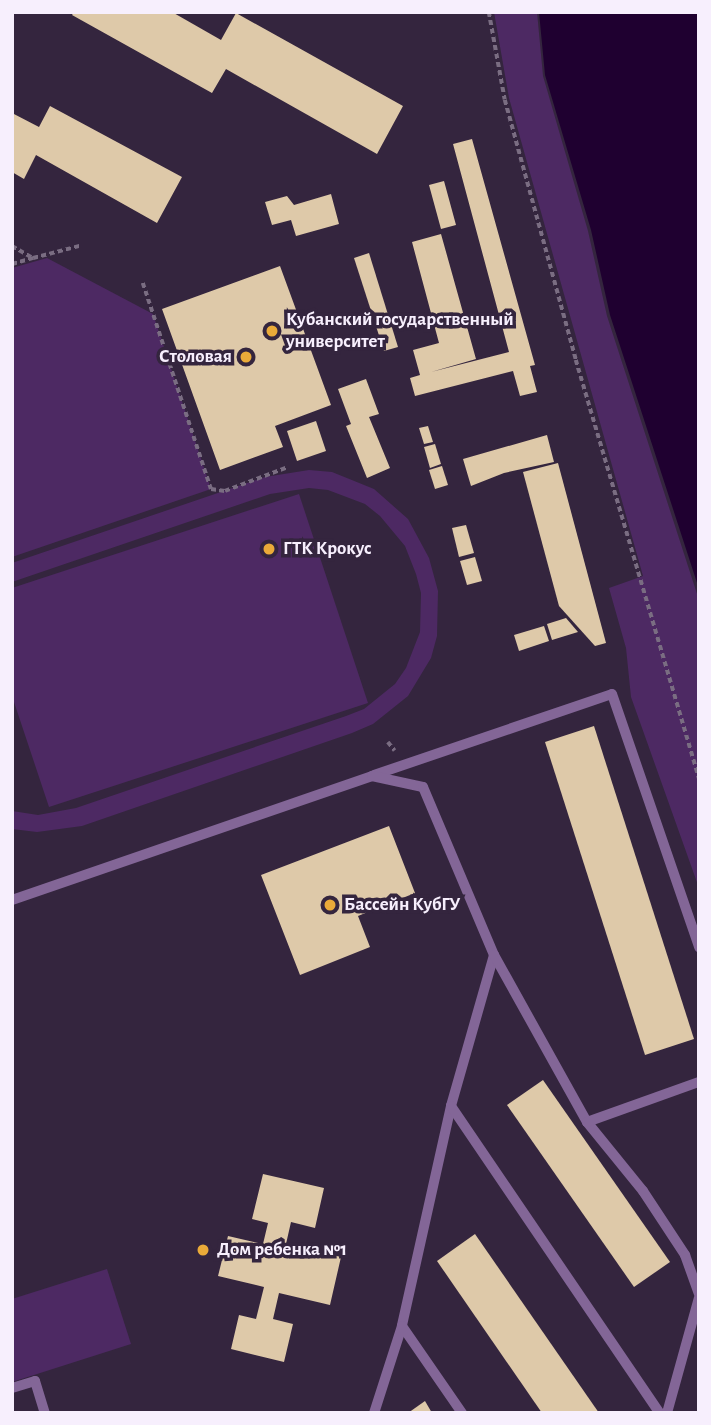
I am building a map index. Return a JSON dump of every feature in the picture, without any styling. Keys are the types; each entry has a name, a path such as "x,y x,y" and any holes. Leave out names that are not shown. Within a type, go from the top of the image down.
{"lane":[{"path":"12,900 612,694 699,947"},
{"path":"372,776 423,787 494,955 587,1122 643,1191 678,1244 699,1296 667,1413"},
{"path":"374,1413 402,1326 451,1106 494,955"},
{"path":"587,1122 699,1082"},
{"path":"451,1106 660,1413"},
{"path":"402,1326 462,1413"},
{"path":"12,1388 35,1381 45,1413"}],"path":[{"path":"489,12 505,100 576,360 699,778"},
{"path":"12,246 33,258"},
{"path":"12,264 79,246"},
{"path":"143,283 211,489 225,491 288,467"}],"shaded area":[{"path":"494,12 537,12 543,76 588,231 607,316 699,600 699,888 631,697 626,648 609,588 643,576 509,98"},
{"path":"539,12 699,12 699,589 610,315 591,230 545,75"},
{"path":"47,258 153,314 211,489 12,557 12,268"},
{"path":"309,470 332,472 374,489 408,519 429,558 438,591 437,636 431,658 408,696 373,724 352,733 82,826 37,832 12,829 12,811 38,815 76,808 346,716 364,709 395,684 406,668 420,632 421,593 416,574 405,546 380,516 365,504 328,490 309,488 270,494 12,582 12,563 265,477"},
{"path":"299,494 368,703 49,807 12,696 12,588"},
{"path":"107,1269 131,1344 12,1382 12,1299"}],"building":[{"path":"74,12 172,12 221,40 236,13 403,106 377,154 226,69 212,93 72,15"},
{"path":"50,106 182,177 157,223 36,155 24,179 12,172 12,113 39,127"},
{"path":"472,139 535,365 530,366 537,392 520,396 513,371 415,396 410,378 420,375 413,350 439,343 412,242 441,234 476,359 431,372 509,352 453,144"},
{"path":"444,181 456,225 441,229 429,185"},
{"path":"331,194 339,224 296,236 291,220 272,225 265,202 287,196 294,205"},
{"path":"369,253 398,347 384,351 354,258"},
{"name":"Столовая","path":"280,266 331,405 275,426 283,447 220,470 162,309"},
{"path":"366,379 379,414 369,417 390,468 367,478 346,426 351,424 338,389"},
{"path":"316,421 326,451 297,461 287,431"},
{"path":"428,426 433,442 424,444 419,428"},
{"path":"547,435 554,462 504,473 471,486 463,459"},
{"path":"435,444 441,464 430,468 424,447"},
{"path":"558,463 606,643 595,646 559,606 523,472"},
{"path":"442,466 448,485 435,489 429,470"},
{"path":"466,525 474,553 459,557 452,528"},
{"path":"475,557 482,581 467,585 460,561"},
{"path":"566,618 578,632 552,640 547,624"},
{"path":"544,626 549,641 519,651 514,635"},
{"path":"594,726 694,1039 645,1055 545,742"},
{"name":"Бассейн КубГУ","path":"389,826 415,893 358,916 370,947 300,975 261,875"},
{"path":"543,1080 670,1262 634,1287 507,1105"},
{"path":"263,1174 324,1188 315,1228 291,1222 286,1244 341,1257 330,1305 279,1293 273,1319 293,1324 284,1362 231,1349 239,1315 256,1319 264,1287 218,1276 228,1236 263,1244 268,1223 252,1219"},
{"path":"475,1234 599,1413 542,1413 437,1261"},
{"path":"425,1401 432,1413 408,1413"}],"place":[{"name":"Кубанский государственный университет","path":"272,331"},
{"name":"Столовая","path":"246,357"},
{"name":"ГТК Крокус","path":"269,549"},
{"name":"Бассейн КубГУ","path":"330,905"},
{"name":"Дом ребенка №1","path":"203,1250"}]}
